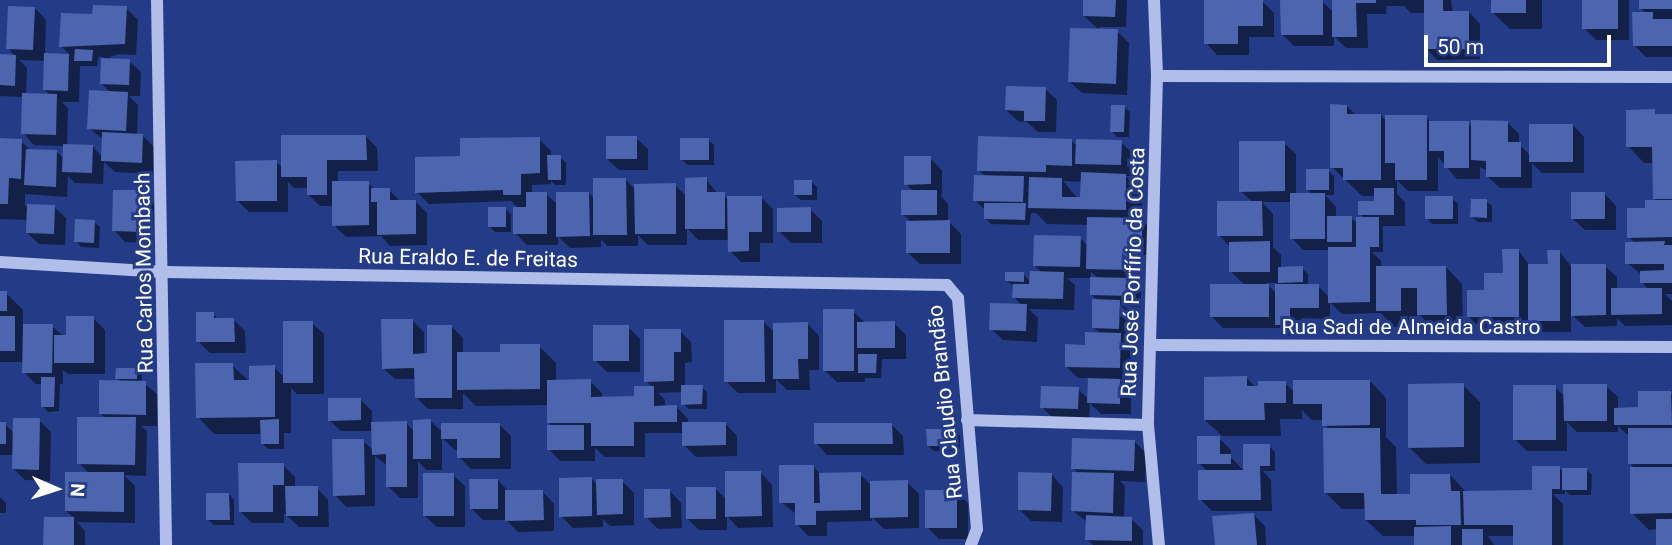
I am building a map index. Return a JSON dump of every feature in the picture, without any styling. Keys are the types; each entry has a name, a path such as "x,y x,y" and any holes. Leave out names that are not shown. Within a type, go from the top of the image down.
{"street":[{"name":"Rua Carlos Mombach","path":"157,0 164,272 166,545"},
{"name":"Rua José Porfírio da Costa","path":"1154,0 1157,76 1148,425 1159,545"},
{"path":"1157,76 1672,77"},
{"name":"Rua Eraldo E. de Freitas","path":"0,262 164,272 935,284"},
{"name":"Rua Claudio Brandão","path":"935,284 947,285 958,298 977,529 971,545"},
{"name":"Rua Sadi de Almeida Castro","path":"1150,345 1672,347"},
{"path":"967,420 1148,425"}],"building":[{"path":"1083,0 1116,0 1115,17 1083,16"},
{"path":"1204,0 1263,0 1263,26 1238,26 1238,44 1204,44"},
{"path":"1280,0 1323,0 1323,35 1281,35"},
{"path":"1332,0 1376,0 1376,3 1356,3 1357,37 1332,37"},
{"path":"1424,0 1443,0 1443,11 1469,11 1469,49 1424,49"},
{"path":"1491,0 1526,0 1526,13 1491,13"},
{"path":"1582,0 1618,0 1618,29 1582,29"},
{"path":"1639,0 1672,0 1672,9 1639,9"},
{"path":"93,5 127,6 125,44 59,47 61,13 92,14"},
{"path":"8,6 35,7 33,50 6,49"},
{"path":"1632,12 1653,12 1653,19 1672,19 1672,46 1633,46"},
{"path":"1070,28 1118,29 1116,84 1068,82"},
{"path":"75,49 93,50 92,61 74,61"},
{"path":"44,53 69,54 68,91 43,90"},
{"path":"0,54 16,55 15,86 0,85"},
{"path":"101,58 130,59 129,85 100,84"},
{"path":"1006,86 1046,87 1045,121 1024,121 1024,111 1005,110"},
{"path":"89,90 128,92 126,131 87,129"},
{"path":"22,93 57,94 56,135 21,134"},
{"path":"1330,104 1347,105 1347,114 1381,114 1381,180 1343,180 1343,168 1330,168"},
{"path":"1111,105 1125,105 1124,132 1110,132"},
{"path":"1655,109 1655,114 1672,114 1672,199 1653,199 1652,147 1626,147 1626,110"},
{"path":"1385,115 1427,115 1427,180 1395,180 1395,163 1385,163"},
{"path":"1471,120 1508,121 1508,142 1521,142 1521,177 1486,177 1486,161 1471,160"},
{"path":"1429,121 1469,121 1469,168 1444,168 1444,151 1429,151"},
{"path":"1529,124 1573,124 1573,162 1529,162"},
{"path":"102,132 143,134 142,163 101,161"},
{"path":"281,135 366,135 367,160 327,160 327,195 307,195 307,177 281,177"},
{"path":"606,136 637,136 637,159 606,159"},
{"path":"978,136 1072,139 1072,166 1046,165 1046,172 977,171"},
{"path":"540,137 540,173 521,174 521,195 503,195 503,190 415,193 415,157 460,156 460,138"},
{"path":"0,138 22,139 21,179 9,178 8,204 0,204"},
{"path":"680,138 709,138 709,160 680,160"},
{"path":"1076,139 1122,140 1121,165 1075,164"},
{"path":"1239,141 1285,141 1285,191 1239,192"},
{"path":"63,144 93,145 92,173 62,172"},
{"path":"26,149 57,150 56,187 24,185"},
{"path":"547,155 561,155 561,180 548,180"},
{"path":"904,156 931,156 931,184 904,185"},
{"path":"277,160 277,201 236,201 235,161"},
{"path":"1306,169 1329,169 1329,190 1306,190"},
{"path":"1081,172 1126,174 1126,210 1028,208 1029,177 1062,178 1062,197 1080,197"},
{"path":"974,175 1024,176 1023,202 973,201"},
{"path":"707,177 707,192 725,192 725,229 685,229 685,178"},
{"path":"593,178 626,178 627,235 593,235"},
{"path":"794,180 812,180 812,195 794,195"},
{"path":"332,181 369,181 369,225 332,226"},
{"path":"676,183 676,234 635,234 634,184"},
{"path":"371,188 390,188 390,200 416,200 416,234 377,235 377,202 371,202"},
{"path":"1374,188 1394,188 1394,215 1358,215 1358,201 1374,201"},
{"path":"113,190 143,190 142,232 112,231"},
{"path":"901,190 937,190 937,215 901,215"},
{"path":"526,192 547,192 547,234 513,234 513,207 526,207"},
{"path":"556,192 589,192 590,236 556,237"},
{"path":"1571,192 1605,192 1605,219 1571,219"},
{"path":"1290,193 1325,193 1325,239 1290,239"},
{"path":"727,196 762,196 762,232 749,232 749,251 728,252"},
{"path":"1425,196 1453,196 1453,219 1425,219"},
{"path":"1471,199 1487,199 1487,218 1470,217"},
{"path":"1645,200 1672,200 1672,237 1627,238 1627,208 1645,208"},
{"path":"1217,201 1262,201 1263,236 1217,236"},
{"path":"984,203 1026,203 1025,220 984,219"},
{"path":"27,204 55,205 54,234 26,233"},
{"path":"488,207 506,207 506,227 488,227"},
{"path":"811,207 811,232 777,232 777,208"},
{"path":"1327,216 1352,216 1352,242 1327,242"},
{"path":"1087,217 1142,218 1142,244 1131,244 1130,270 1086,269"},
{"path":"1356,217 1379,217 1379,247 1370,247 1370,302 1328,303 1328,247 1356,247"},
{"path":"75,219 95,220 94,243 74,242"},
{"path":"950,220 950,253 906,253 906,221"},
{"path":"1034,235 1081,236 1080,267 1033,266"},
{"path":"1270,241 1270,272 1229,272 1229,242"},
{"path":"1665,241 1664,245 1672,245 1672,283 1640,283 1640,271 1664,270 1664,264 1625,264 1625,242"},
{"path":"1502,249 1519,249 1519,317 1467,317 1467,290 1484,290 1484,273 1503,273"},
{"path":"1547,250 1560,250 1560,321 1528,321 1528,264 1548,264"},
{"path":"1571,264 1606,264 1606,315 1571,316"},
{"path":"1303,266 1303,282 1278,283 1278,267"},
{"path":"1376,266 1446,266 1447,315 1417,315 1417,288 1401,288 1401,311 1376,311"},
{"path":"1030,271 1064,272 1063,299 1012,298 1013,284 1029,284"},
{"path":"1005,272 1024,272 1024,282 1005,281"},
{"path":"1090,277 1130,278 1130,296 1090,295"},
{"path":"1210,284 1269,284 1269,317 1210,317"},
{"path":"1275,284 1319,284 1319,308 1290,308 1290,325 1275,325"},
{"path":"1611,288 1662,288 1662,314 1611,315"},
{"path":"0,291 7,291 7,311 0,311"},
{"path":"1092,299 1120,300 1119,329 1092,328"},
{"path":"990,303 1027,304 1026,331 989,330"},
{"path":"823,309 854,309 854,371 823,371"},
{"path":"196,312 214,312 214,318 234,318 235,342 196,342"},
{"path":"0,316 15,316 15,351 0,351"},
{"path":"66,316 94,316 94,363 54,363 54,335 66,335"},
{"path":"381,319 413,319 413,354 427,353 427,325 452,325 452,398 415,398 414,368 382,369"},
{"path":"724,320 764,320 765,382 724,382"},
{"path":"283,321 313,321 313,383 283,383"},
{"path":"895,321 895,348 857,348 857,322"},
{"path":"808,322 808,359 798,359 799,379 773,379 773,323"},
{"path":"23,324 53,324 52,373 22,373"},
{"path":"593,325 629,325 629,361 593,361"},
{"path":"644,329 681,329 681,352 674,352 674,381 644,382"},
{"path":"1085,332 1121,333 1120,368 1065,367 1065,344 1085,345"},
{"path":"500,344 540,344 540,389 457,390 457,352 500,352"},
{"path":"858,354 877,354 876,373 858,373"},
{"path":"195,363 233,363 234,380 249,380 249,366 275,365 275,417 196,418"},
{"path":"116,368 137,368 137,379 115,379"},
{"path":"1247,376 1247,386 1258,386 1258,381 1286,381 1286,403 1264,403 1265,420 1204,420 1204,377"},
{"path":"41,377 55,377 54,407 41,407"},
{"path":"1088,378 1120,379 1120,404 1087,403"},
{"path":"591,379 591,397 634,396 634,386 654,386 654,406 677,405 677,422 634,422 634,446 591,446 591,423 547,423 547,380"},
{"path":"99,380 146,381 146,415 99,414"},
{"path":"1293,380 1370,380 1370,425 1322,426 1322,404 1293,404"},
{"path":"1464,383 1464,447 1408,448 1408,384"},
{"path":"1563,384 1607,384 1607,421 1564,421"},
{"path":"681,385 703,385 702,404 681,405"},
{"path":"1513,385 1556,385 1556,440 1513,440"},
{"path":"1041,386 1079,387 1078,409 1040,408"},
{"path":"1638,391 1671,391 1672,425 1614,425 1614,408 1638,407"},
{"path":"328,398 361,398 361,420 328,421"},
{"path":"77,417 136,417 135,465 77,464"},
{"path":"13,418 40,418 39,470 12,469"},
{"path":"279,419 279,444 261,444 260,420"},
{"path":"431,419 431,459 413,459 413,420"},
{"path":"407,421 407,487 386,487 386,454 372,455 371,422"},
{"path":"0,422 6,422 6,444 0,444"},
{"path":"682,422 726,422 726,445 682,446"},
{"path":"441,423 500,423 500,458 457,458 457,439 441,439"},
{"path":"814,423 892,423 893,444 814,444"},
{"path":"547,425 584,425 584,450 547,450"},
{"path":"1323,428 1380,428 1381,494 1410,494 1410,474 1450,474 1451,491 1460,491 1461,525 1416,525 1416,520 1365,520 1364,493 1324,493"},
{"path":"1628,428 1672,428 1672,464 1628,464"},
{"path":"926,429 955,429 955,446 927,446"},
{"path":"1197,436 1220,436 1220,454 1231,454 1231,464 1197,464"},
{"path":"1072,438 1135,440 1134,471 1071,469"},
{"path":"332,439 364,439 365,495 333,496"},
{"path":"1243,444 1270,444 1270,466 1260,466 1261,500 1198,500 1198,470 1243,470"},
{"path":"238,463 284,463 284,485 273,485 273,512 239,512"},
{"path":"779,465 814,465 814,503 820,503 819,473 861,472 861,510 816,511 816,525 795,525 795,503 779,503"},
{"path":"1532,466 1560,466 1560,489 1552,489 1552,545 1513,545 1513,525 1464,525 1463,491 1532,490"},
{"path":"1630,467 1672,467 1672,513 1630,514"},
{"path":"1562,468 1587,468 1587,490 1562,490"},
{"path":"725,471 761,471 762,516 725,517"},
{"path":"65,472 124,472 124,512 65,511"},
{"path":"1018,472 1052,473 1051,511 1018,510"},
{"path":"1072,472 1114,473 1113,513 1071,511"},
{"path":"423,473 454,473 454,516 423,516"},
{"path":"592,477 592,516 559,517 559,478"},
{"path":"469,479 498,479 498,509 470,509"},
{"path":"596,479 623,479 623,514 597,515"},
{"path":"908,480 908,517 870,518 870,481"},
{"path":"285,486 318,486 318,516 286,516"},
{"path":"686,487 716,487 716,519 686,519"},
{"path":"644,489 670,489 671,517 644,518"},
{"path":"505,490 543,490 544,520 505,521"},
{"path":"925,490 957,490 957,528 925,528"},
{"path":"206,493 229,493 230,520 206,520"},
{"path":"1254,513 1257,545 1215,545 1212,516"},
{"path":"1086,515 1132,517 1132,541 1085,540"},
{"path":"44,517 74,517 74,545 43,545"},
{"path":"1656,519 1672,519 1672,545 1656,545"},
{"path":"1451,526 1451,545 1414,545 1414,527"},
{"path":"1462,529 1483,529 1483,545 1462,545"}]}
